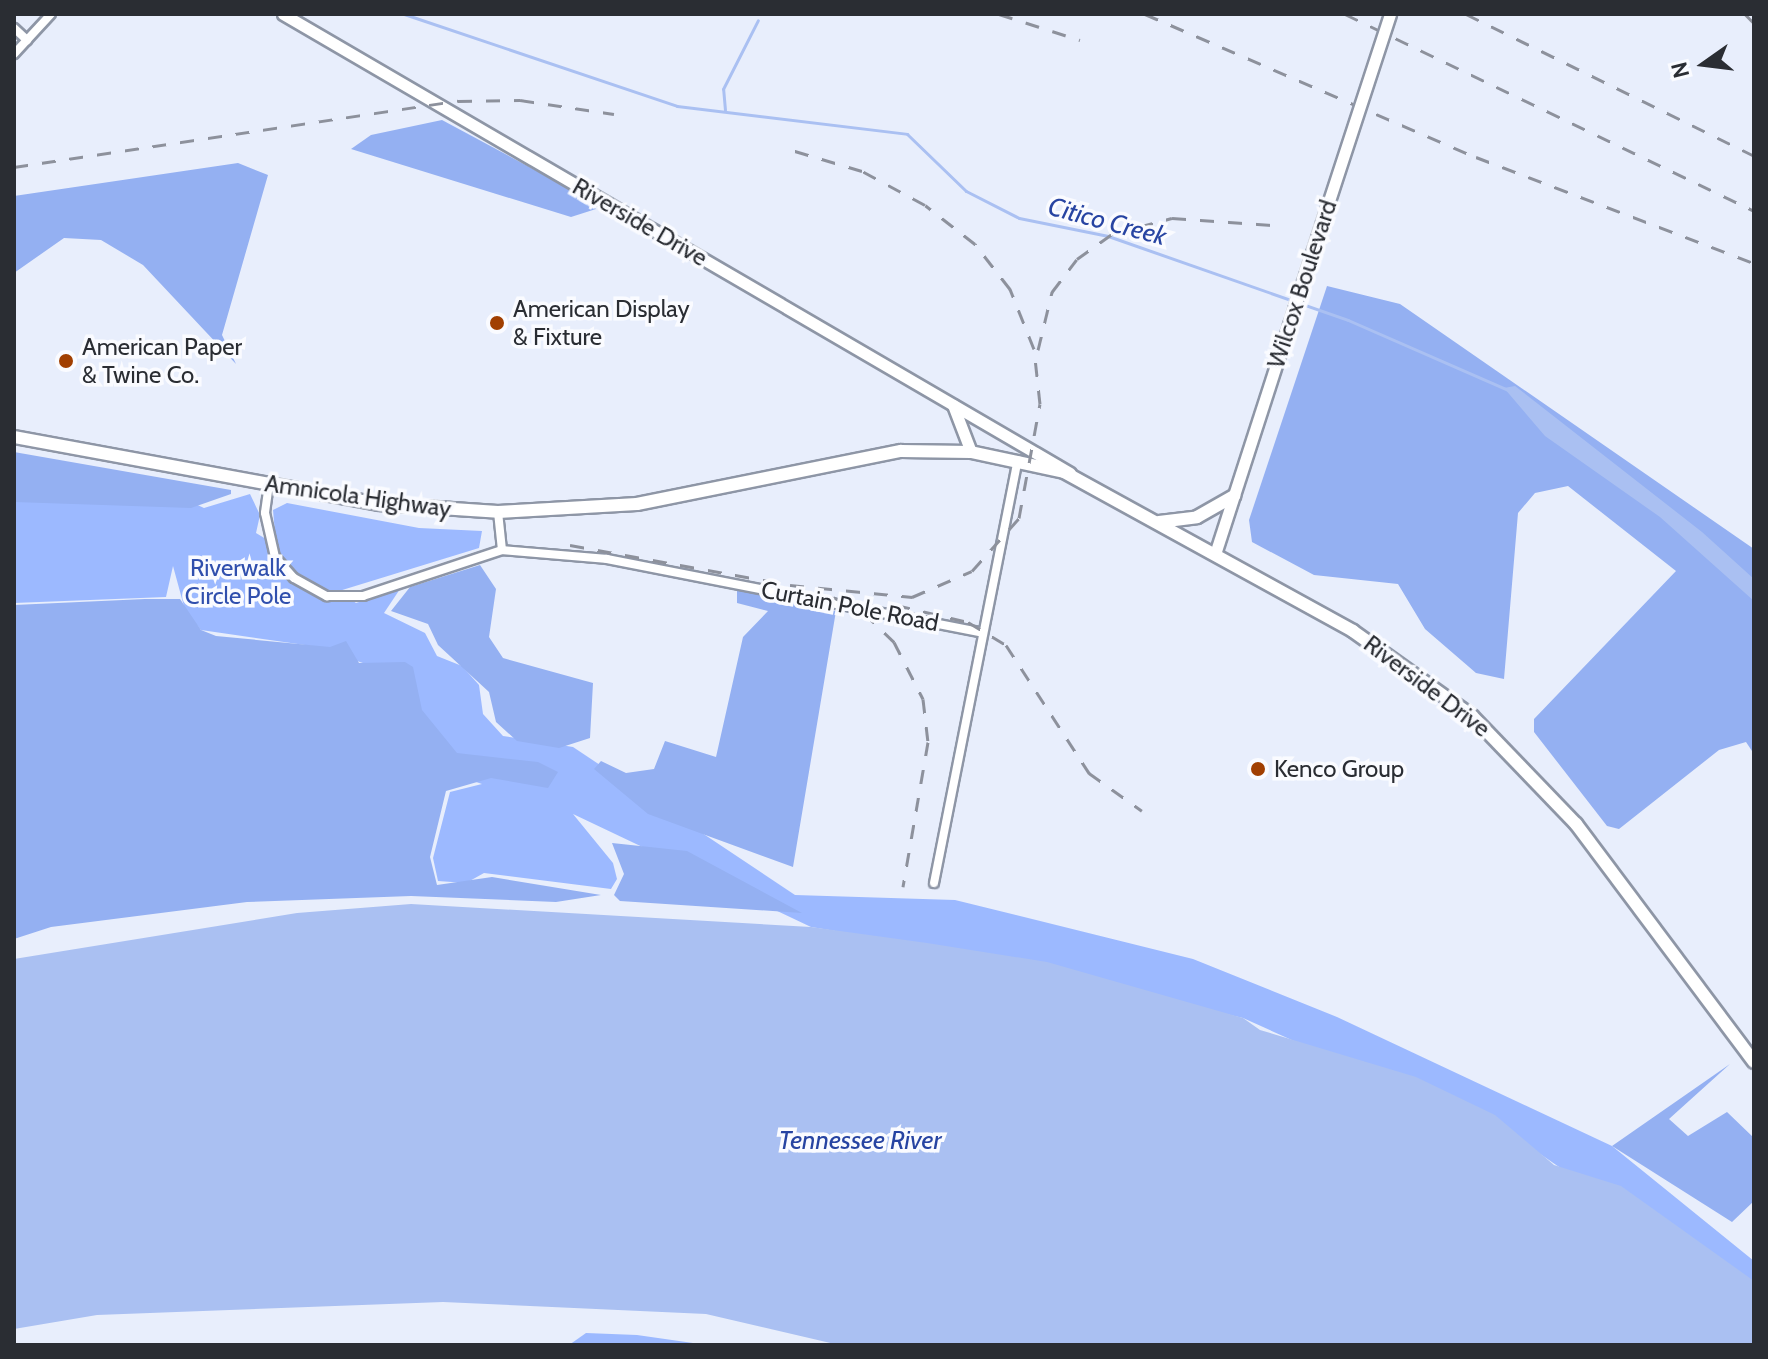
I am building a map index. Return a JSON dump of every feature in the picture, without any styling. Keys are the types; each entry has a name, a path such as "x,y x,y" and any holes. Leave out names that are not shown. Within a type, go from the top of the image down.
{"main road":[{"name":"Amnicola Highway","path":"14,437 379,504 498,512 637,504 885,453 988,454"},
{"name":"Riverside Drive","path":"988,454 1018,459 1079,479 1158,522 1378,646 1494,735 1576,824 1754,1062"},
{"path":"1158,522 1197,517 1234,496"}],"street":[{"path":"14,54 51,14"},
{"name":"Riverside Drive","path":"283,14 1079,479"},
{"name":"Wilcox Boulevard","path":"1215,554 1390,14"},
{"path":"14,28 27,40"},
{"path":"951,402 971,452"},
{"path":"934,883 1018,459"},
{"path":"269,484 265,513 275,557 294,578 327,596 363,596 502,550 498,512"},
{"name":"Curtain Pole Road","path":"502,550 596,557 983,633"}],"green space":[{"name":"Riverwalk Circle Pole","path":"14,457 133,475 204,508 250,494 260,515 256,533 276,545 273,510 287,503 419,528 482,531 479,548 339,591 356,603 400,589 384,613 425,633 437,656 462,666 479,685 483,714 503,736 573,747 795,895 955,900 1193,959 1337,1017 1612,1146 1754,1261 1754,1301 1530,1147 1243,1018 952,950 811,927 573,814 613,863 617,879 611,889 484,873 466,883 438,881 433,858 450,792 482,784 438,769 369,665 312,646 201,630 185,610 173,566 166,597 14,603"},
{"path":"586,1333 637,1335 707,1345 569,1345"}],"shaded area":[{"path":"442,120 585,197 596,209 571,217 351,149 371,135"},
{"path":"238,163 268,175 222,335 236,364 143,265 101,240 64,238 14,273 14,196"},
{"path":"1327,286 1400,304 1754,549 1754,754 1746,742 1719,750 1619,829 1607,826 1534,732 1534,719 1676,571 1568,486 1535,493 1518,513 1504,679 1476,673 1425,629 1398,584 1314,575 1252,542 1249,520"},
{"path":"14,452 231,490 231,494 191,508 14,502"},
{"path":"480,565 496,589 489,637 503,658 593,683 590,738 559,748 517,741 496,722 489,692 438,645 428,624 391,611 410,587"},
{"path":"737,589 836,611 793,867 648,814 594,769 601,761 626,773 654,769 665,741 716,757 743,637 768,611 737,603"},
{"path":"180,599 201,630 216,636 330,647 346,641 359,663 405,662 413,667 422,710 457,753 538,762 558,772 548,788 491,778 446,791 430,857 437,885 492,877 601,895 556,902 411,896 247,902 51,927 14,939 14,605"},
{"path":"612,843 687,851 802,913 620,901 614,895 624,874"},
{"path":"1730,1064 1669,1119 1688,1136 1727,1112 1754,1138 1754,1201 1732,1222 1612,1146"}],"water":[{"path":"1515,386 1702,532 1754,579 1754,601 1660,517 1545,436 1504,388"},
{"name":"Tennessee River","path":"411,904 811,927 1047,962 1243,1018 1260,1030 1416,1077 1495,1115 1554,1165 1621,1186 1754,1281 1754,1345 839,1345 706,1314 443,1302 97,1315 14,1329 14,959 297,913"}],"waterway":[{"name":"Citico Creek","path":"404,14 677,106 907,134 966,191 1019,218 1108,236 1348,320 1508,390"},
{"path":"725,110 723,89 758,20"}],"railway":[{"path":"999,14 1080,40"},
{"path":"1145,14 1476,157 1754,263"},
{"path":"1345,14 1754,211"},
{"path":"1466,14 1754,156"},
{"path":"1745,14 1754,23"},
{"path":"14,167 458,101 520,100 614,114"},
{"path":"570,545 790,585 912,597 972,571 1019,518 1040,404 1034,349 1010,289 975,244 925,205 862,171 788,149"},
{"path":"1038,350 1052,292 1077,259 1112,234 1172,218 1272,225"},
{"path":"833,597 864,613 894,642 923,699 928,742 903,887"},
{"path":"896,605 968,622 1006,645 1089,773 1142,811"}],"place":[{"name":"American Display & Fixture","path":"497,323"},
{"name":"American Paper & Twine Co.","path":"66,361"},
{"name":"Kenco Group","path":"1258,769"}]}
